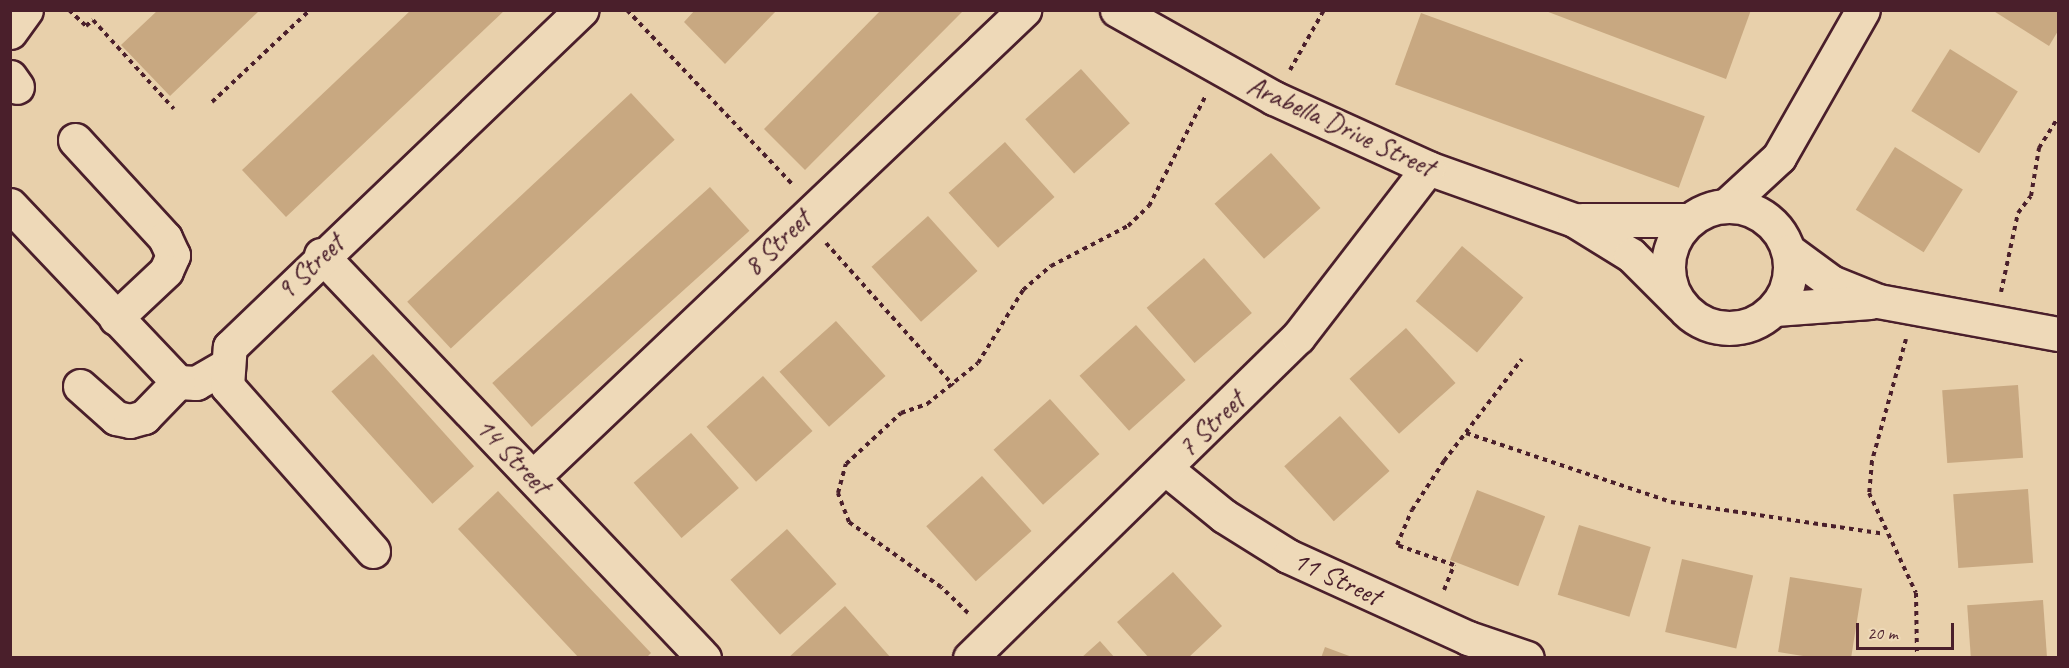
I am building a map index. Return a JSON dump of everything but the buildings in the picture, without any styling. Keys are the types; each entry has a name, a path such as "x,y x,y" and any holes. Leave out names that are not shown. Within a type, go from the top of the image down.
{"street":[{"path":"10,32 26,10"},
{"name":"9 Street","path":"225,366 242,332 580,10"},
{"name":"8 Street","path":"532,477 1024,10"},
{"name":"Arabella Drive Street","path":"1117,10 1274,98 1428,168 1574,220"},
{"path":"1574,220 1689,220 1727,205 1761,177 1789,142 1863,10"},
{"path":"75,140 165,238 173,255 166,271 116,318"},
{"path":"1574,220 1631,255 1699,321 1726,329 1753,324 1775,309 1786,291 1785,242 1779,187 1789,142"},
{"name":"7 Street","path":"970,657 1306,328 1428,168"},
{"path":"10,205 178,382 196,383 225,366 227,386 240,404 373,551"},
{"path":"1727,205 1766,218 1785,242 1831,282 1878,301 1918,311 2058,334"},
{"path":"1679,303 1670,282 1668,260 1689,220"},
{"name":"14 Street","path":"321,255 704,657"},
{"path":"1775,309 1878,301"},
{"path":"80,386 116,418 130,421 144,417 178,382"},
{"name":"11 Street","path":"1165,468 1224,516 1288,556 1431,621 1465,648 1527,657"}],"path":[{"path":"69,10 86,26 93,20 174,109"},
{"path":"212,102 310,10"},
{"path":"627,10 809,212 953,386"},
{"path":"1274,98 1324,10"},
{"path":"976,621 941,587 849,522 838,494 846,464 863,443 901,412 927,404 953,386 978,363 1023,290 1051,266 1128,226 1149,206 1219,69"},
{"path":"1993,324 2018,213 2031,196 2039,148 2058,117"},
{"path":"1917,657 1916,593 1884,534 1869,493 1872,461 1918,311"},
{"path":"1431,621 1454,565 1397,545 1412,510 1522,359"},
{"path":"1466,433 1671,501 1884,534"}]}
